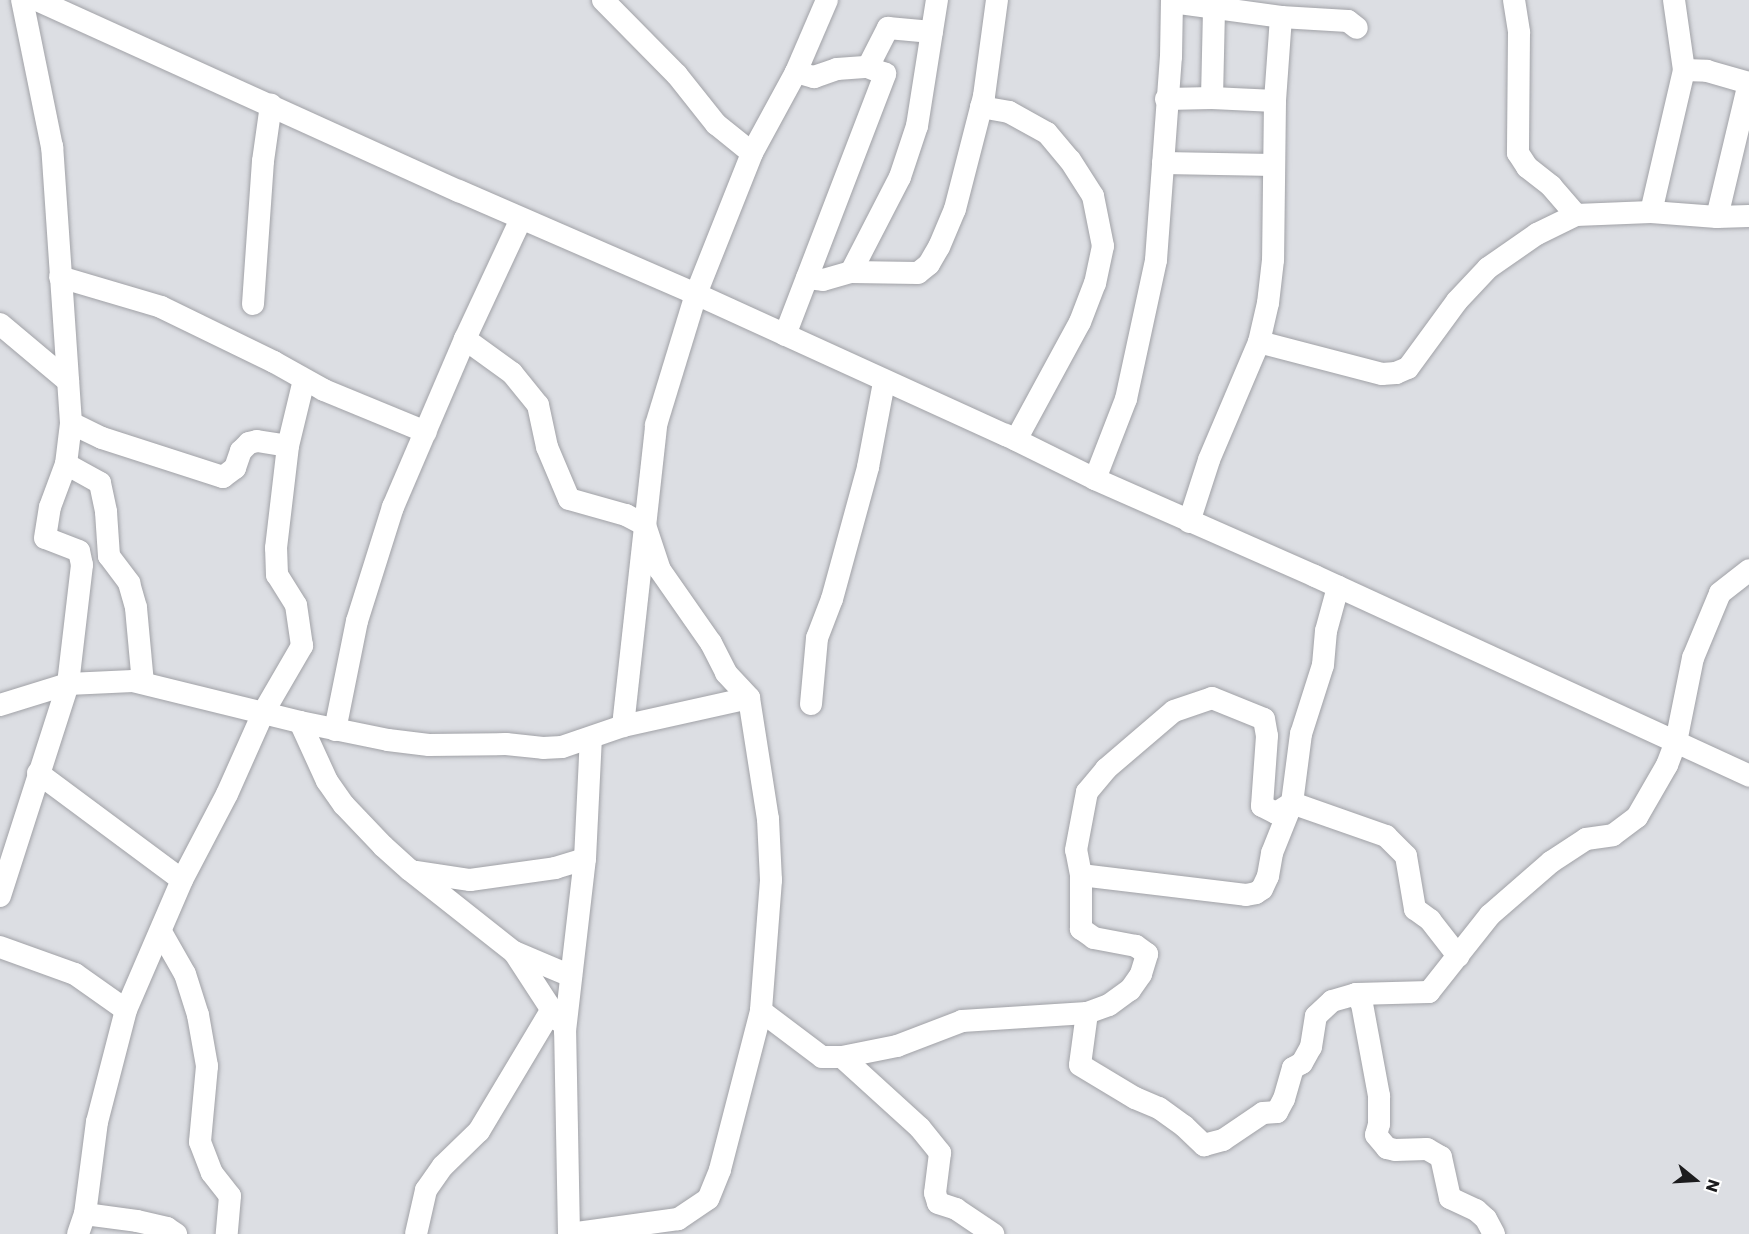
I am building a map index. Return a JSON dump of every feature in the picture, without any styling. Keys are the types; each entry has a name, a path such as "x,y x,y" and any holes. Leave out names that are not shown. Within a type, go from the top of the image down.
{"street":[{"path":"0,896 68,684 82,565 79,551 45,538 50,507 66,464 71,423 52,147 22,0"},
{"path":"37,0 521,219 696,294 884,382 1016,440 1095,479 1338,587 1749,776"},
{"path":"603,0 677,75 716,124 752,153"},
{"path":"623,726 656,425 696,294 752,153 796,72 827,0"},
{"path":"851,272 900,177 917,126 937,0"},
{"path":"807,278 823,280 851,272 918,273 929,264 955,209 981,107 997,0"},
{"path":"1514,0 1519,33 1518,153 1527,167 1551,186 1576,215"},
{"path":"1651,212 1684,70 1674,0"},
{"path":"1095,479 1126,399 1144,326 1156,260 1172,1 1281,17 1348,21 1357,28"},
{"path":"1212,98 1214,7"},
{"path":"1189,522 1209,460 1259,342 1273,260 1275,101 1281,17"},
{"path":"868,67 888,28 933,32"},
{"path":"785,335 885,74 868,67 837,69 814,77 796,72"},
{"path":"1684,70 1707,70 1749,83 1717,217"},
{"path":"1166,99 1212,98 1275,101"},
{"path":"253,304 263,161 271,105"},
{"path":"981,107 1009,112 1047,133 1070,160 1093,196 1103,246 1095,283 1080,322 1016,440"},
{"path":"1163,163 1274,165"},
{"path":"1259,342 1382,374 1396,374 1408,368 1457,301 1488,268 1537,234 1576,215 1651,212 1717,217 1749,216"},
{"path":"335,730 345,672 367,584 393,507 465,339 521,219"},
{"path":"60,276 161,307 304,380 426,432"},
{"path":"0,324 68,381"},
{"path":"465,339 512,373 538,405 547,447 569,500 626,514 645,525 660,570 711,643 726,673 749,699 768,819 771,880 761,1011 720,1170 708,1199 678,1219 569,1234 565,1031 585,859 591,738"},
{"path":"176,1234 167,1228 137,1221 81,1224 97,1122 126,1010 182,880 227,794 263,713 302,646 296,605 277,575 278,521 288,446 304,380"},
{"path":"811,704 818,638 832,599 862,490 884,382"},
{"path":"71,423 102,438 223,477 235,468 241,451 249,442 257,441 288,446"},
{"path":"66,464 100,483 106,512 109,556 129,583 136,608 143,683"},
{"path":"1087,1012 1080,1065 1135,1098 1159,1108 1204,1145 1223,1140 1263,1113 1277,1112 1284,1099 1293,1068 1302,1063 1311,1047 1316,1016 1332,1001 1356,994 1429,992 1490,915 1551,862 1586,839 1613,835 1637,818 1667,765 1676,742 1693,658 1720,593 1749,570"},
{"path":"1081,875 1246,895 1262,889 1269,876 1272,853 1292,803 1300,734 1323,665 1326,631 1338,587"},
{"path":"0,705 68,684 110,680 143,683 300,723 429,746 506,744 543,748 562,747 623,726 749,699"},
{"path":"761,1011 822,1057 842,1057 897,1046 962,1021 1087,1012 1109,1005 1130,990 1141,974 1146,954 1136,946 1094,938 1081,929 1081,875 1076,850 1087,792 1106,769 1174,711 1212,698 1264,719 1267,736 1262,806 1276,813 1292,803"},
{"path":"300,723 327,781 344,805 410,870 514,952 571,976"},
{"path":"38,772 182,880"},
{"path":"1292,803 1386,836 1406,856 1415,909 1430,920 1458,956"},
{"path":"410,870 470,880 555,868 585,859"},
{"path":"161,932 185,974 198,1015 207,1066 200,1142 212,1173 230,1196 227,1234"},
{"path":"0,947 75,974 126,1010"},
{"path":"514,952 565,1031"},
{"path":"1356,994 1362,1004 1379,1096 1379,1124 1376,1135 1387,1148 1427,1149 1441,1156 1450,1198 1476,1210 1486,1219 1491,1233"},
{"path":"416,1234 426,1190 443,1166 479,1131 552,1009"},
{"path":"842,1057 920,1128 940,1153 935,1193 938,1203 956,1209 993,1234"}]}
